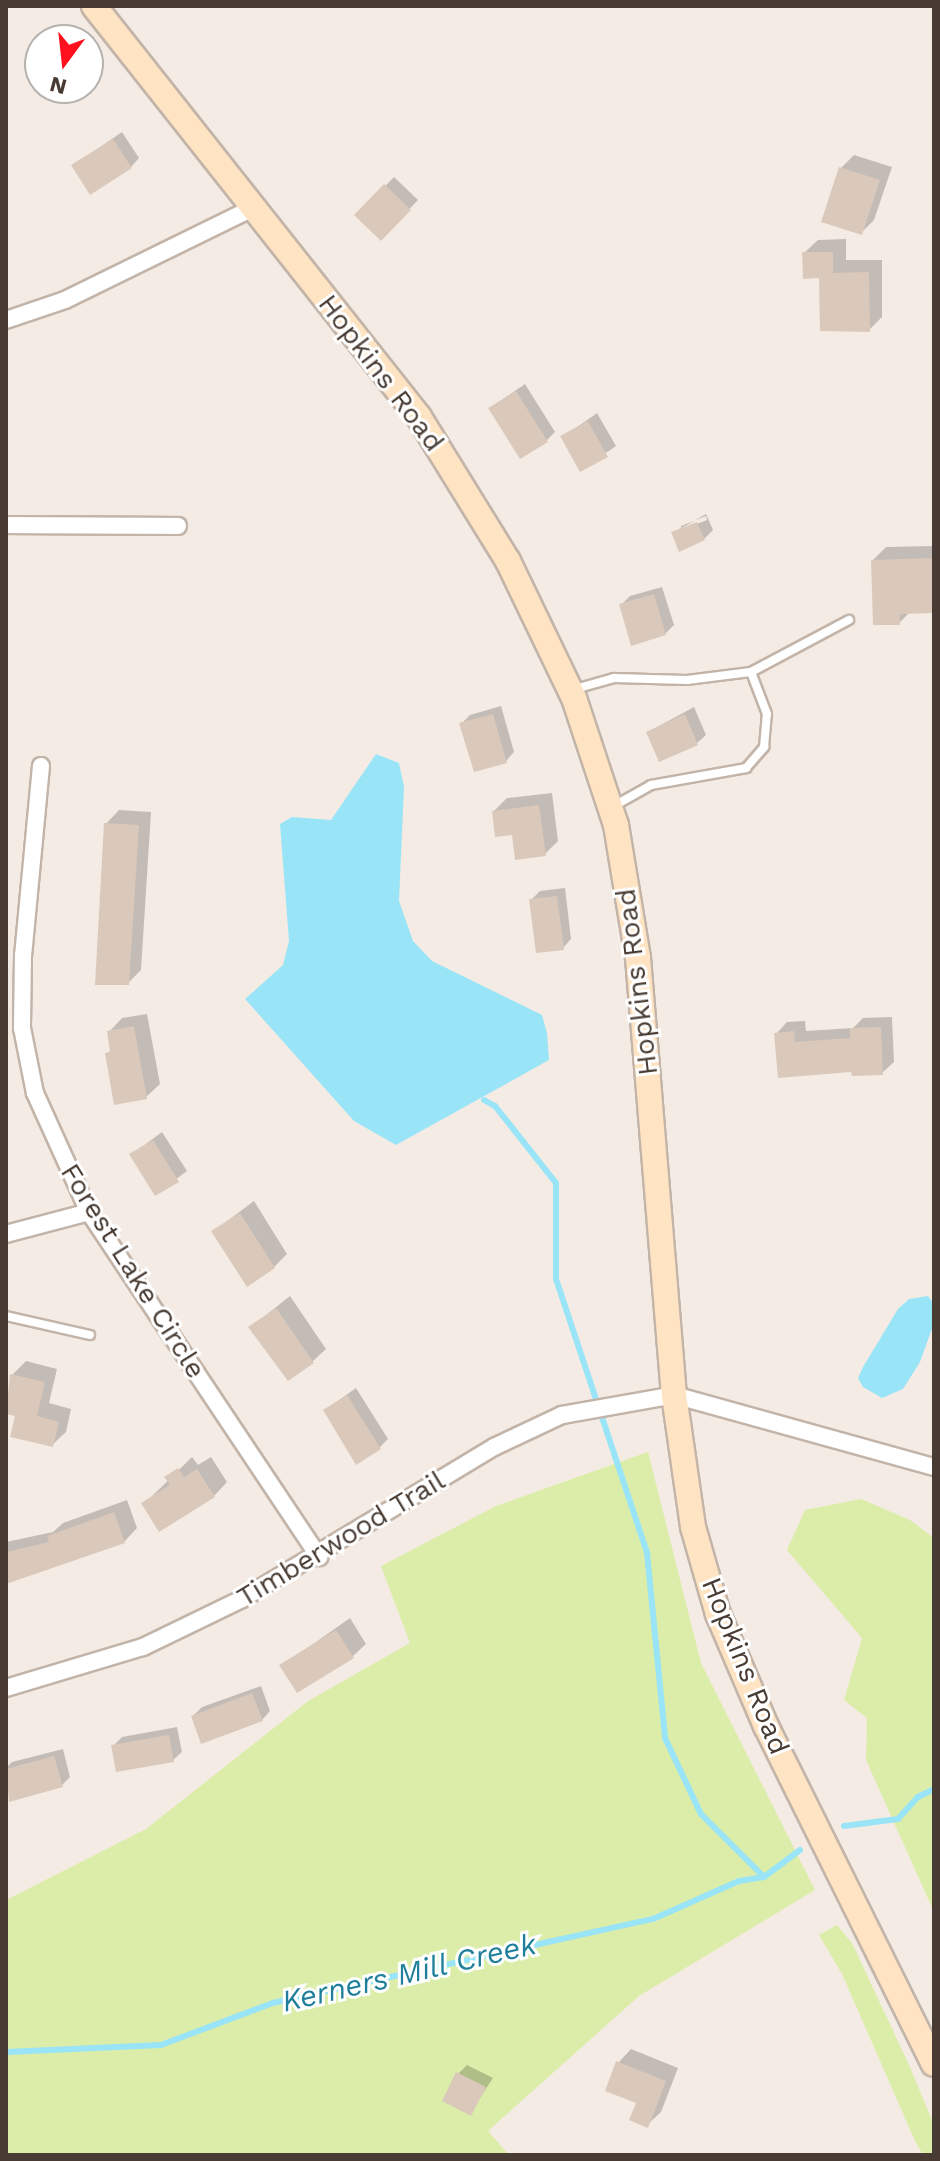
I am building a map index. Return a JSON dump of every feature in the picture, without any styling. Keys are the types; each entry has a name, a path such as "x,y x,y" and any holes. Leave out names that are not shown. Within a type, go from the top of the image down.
{"main road":[{"name":"Hopkins Road","path":"94,6 419,417 508,561 570,691 610,808 638,958 674,1395 693,1527 718,1614 766,1726 934,2064"}],"street":[{"path":"6,320 65,300 253,208"},
{"path":"6,525 178,526"},
{"name":"Forest Lake Circle","path":"41,766 23,955 22,1028 35,1093 89,1212 319,1557"},
{"path":"6,1234 89,1212"},
{"path":"674,1395 934,1467"},
{"name":"Timberwood Trail","path":"6,1688 143,1647 319,1557 494,1447 549,1421 674,1395"}],"lane":[{"path":"570,691 614,678 687,680 751,672 849,620"},
{"path":"610,808 651,785 746,768 764,747 767,714 751,672"},
{"path":"6,1316 90,1335"}],"green space":[{"path":"648,1452 701,1663 815,1890 639,1996 488,2131 509,2155 6,2155 6,1900 146,1829 308,1701 410,1643 381,1566 496,1506"},
{"path":"861,1499 910,1520 934,1538 934,1912 866,1760 867,1718 844,1700 862,1638 787,1550 805,1510"},
{"path":"837,1925 852,1943 910,2067 934,2125 934,2155 923,2155 915,2141 842,1974 819,1935"}],"water":[{"path":"376,754 399,763 404,787 399,901 413,941 432,961 542,1015 549,1060 396,1145 354,1121 245,999 283,965 289,941 280,824 292,817 331,820"},
{"path":"928,1296 934,1304 934,1323 920,1362 903,1389 882,1398 863,1387 858,1378 898,1309 909,1299"}],"building":[{"path":"113,139 132,168 90,195 71,165"},
{"path":"839,167 880,180 862,235 821,222"},
{"path":"384,184 411,210 381,241 354,215"},
{"path":"802,252 833,252 833,273 869,272 870,332 820,331 819,278 803,279"},
{"path":"516,391 548,442 520,459 488,408"},
{"path":"588,421 608,457 580,472 560,436"},
{"path":"697,522 705,540 679,552 671,532"},
{"path":"934,558 934,613 900,614 900,625 873,625 871,560"},
{"path":"654,594 666,635 631,646 619,604"},
{"path":"493,714 507,763 474,772 459,723"},
{"path":"685,714 698,745 659,762 646,732"},
{"path":"539,805 546,856 515,860 512,835 495,837 492,811"},
{"path":"104,823 139,825 129,985 95,985"},
{"path":"557,896 564,950 536,953 529,899"},
{"path":"134,1026 147,1099 114,1105 105,1053 110,1052 107,1031"},
{"path":"881,1027 883,1075 852,1076 851,1072 778,1078 774,1033 794,1031 795,1042 850,1038 850,1028"},
{"path":"153,1140 179,1182 155,1196 129,1154"},
{"path":"240,1213 275,1268 247,1287 211,1231"},
{"path":"276,1308 314,1363 288,1381 248,1327"},
{"path":"10,1374 45,1382 37,1416 59,1422 53,1447 10,1437 15,1416 6,1414"},
{"path":"347,1395 381,1449 356,1465 323,1410"},
{"path":"178,1468 184,1477 197,1469 215,1497 159,1532 141,1503 170,1485 164,1477"},
{"path":"114,1512 125,1543 6,1584 6,1552 49,1542 47,1536"},
{"path":"336,1630 354,1658 297,1693 279,1665"},
{"path":"252,1693 263,1721 201,1744 191,1716"},
{"path":"169,1735 174,1762 116,1772 111,1745"},
{"path":"54,1756 63,1787 9,1802 6,1769"},
{"path":"616,2061 666,2081 648,2128 629,2120 636,2103 605,2091"},
{"path":"456,2072 486,2087 471,2116 442,2101"}],"waterway":[{"path":"484,1100 495,1106 556,1183 556,1279 647,1553 665,1738 701,1814 764,1877"},
{"name":"Kerners Mill Creek","path":"844,1826 898,1819 918,1797 934,1789"},
{"name":"Kerners Mill Creek","path":"6,2052 161,2045 273,2003 653,1919 739,1881 764,1877 800,1850"}]}
